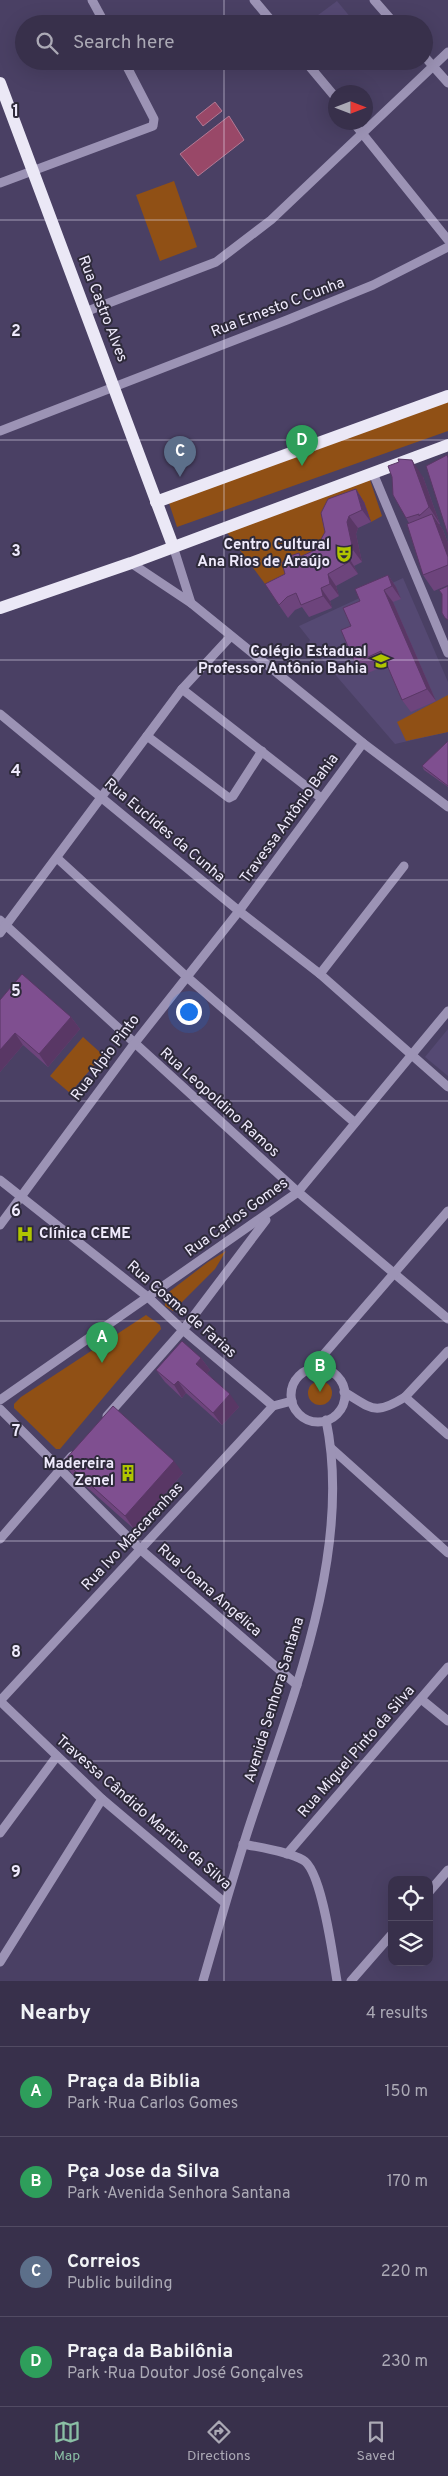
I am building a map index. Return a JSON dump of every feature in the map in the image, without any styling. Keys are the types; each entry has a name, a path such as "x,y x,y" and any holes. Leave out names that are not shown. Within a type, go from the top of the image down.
{"main road":[{"name":"Rua Castro Alves","path":"0,83 173,546"},
{"path":"156,502 448,396"},
{"path":"0,608 131,563 448,445"}],"street":[{"path":"254,0 266,15"},
{"path":"374,0 387,15"},
{"path":"95,1 100,15"},
{"path":"448,52 433,66 448,83"},
{"path":"0,183 153,126 154,119 129,70"},
{"path":"313,70 328,88"},
{"path":"86,312 216,262 252,236 362,135 429,70"},
{"path":"359,130 448,240"},
{"name":"Rua Ernesto C Cunha","path":"0,431 374,285 448,247"},
{"path":"373,473 448,653"},
{"path":"173,546 191,603"},
{"path":"131,563 191,603 363,743 448,807"},
{"path":"2,926 57,858 182,689 231,636"},
{"path":"182,689 321,798"},
{"name":"Rua Euclides da Cunha","path":"0,714 239,911 320,974 448,1087"},
{"path":"147,736 228,798 233,796 262,751"},
{"name":"Travessa Antônio Bahia","path":"239,911 363,743"},
{"path":"57,858 186,977 354,1122"},
{"path":"320,974 404,866"},
{"name":"Rua Alpio Pinto","path":"0,1226 134,1044 239,911"},
{"name":"Rua Leopoldino Ramos","path":"2,926 298,1192 392,1274 448,1319"},
{"name":"Rua Carlos Gomes","path":"0,1400 271,1213 298,1192 448,1010"},
{"name":"Rua Cosme de Farias","path":"0,1180 149,1298 183,1330 273,1406"},
{"path":"312,1368 330,1370 337,1376 344,1392 342,1406 332,1417 326,1420 309,1420 295,1409 292,1401 293,1384 298,1377 312,1368 448,1210"},
{"path":"99,1425 183,1330 271,1213"},
{"path":"344,1392 377,1410 390,1406 405,1397 448,1351"},
{"path":"405,1397 448,1435"},
{"path":"273,1406 292,1401"},
{"name":"Rua Ivo Mascarenhas","path":"0,1701 273,1406"},
{"name":"Rua Joana Angélica","path":"0,1409 140,1549 297,1685"},
{"name":"Avenida Senhora Santana","path":"203,1981 243,1844 297,1685 326,1568 331,1505 332,1448 326,1420"},
{"path":"0,1539 79,1447"},
{"path":"332,1448 448,1553"},
{"name":"Rua Miguel Pinto da Silva","path":"287,1854 448,1668"},
{"path":"420,1699 448,1721"},
{"name":"Travessa Cândido Martins da Silva","path":"0,1701 102,1798 225,1903"},
{"path":"0,1833 57,1756"},
{"path":"0,1962 102,1798"},
{"path":"243,1844 287,1854 303,1860 313,1870 328,1928 337,1981"},
{"path":"433,1887 448,1870"},
{"path":"351,1981 388,1939"}],"shaded area":[{"path":"337,1 349,15 318,15"},
{"path":"215,102 222,111 203,126 196,117"},
{"path":"229,116 244,140 198,176 180,154"},
{"path":"174,181 197,247 160,261 136,195"},
{"path":"448,400 448,431 177,527 167,497"},
{"path":"369,477 382,516 371,522 364,502 334,544 274,596 225,530"},
{"name":"Colégio Estadual Professor Antônio Bahia","path":"403,578 448,682 448,732 395,744 308,643 310,640 299,626"},
{"path":"448,695 448,732 406,741 397,722"},
{"path":"448,1029 448,1076 425,1057"},
{"path":"83,1037 103,1055 70,1093 50,1076"},
{"path":"226,1251 215,1269 173,1311 165,1306 165,1295 208,1262"},
{"path":"146,1315 160,1325 161,1329 60,1449 56,1449 14,1408 14,1404 21,1397"},
{"path":"320,1381 325,1382 331,1388 331,1398 325,1404 320,1405 315,1404 309,1398 308,1393 309,1388 315,1382"}],"building":[{"path":"447,455 448,458 448,535 426,466"},
{"path":"398,459 412,460 429,507 419,516 419,514 406,518 393,495 392,477 388,466 399,462"},
{"path":"356,489 362,510 349,516 347,522 353,550 346,553 349,562 328,574 330,584 321,588 323,596 301,605 296,593 287,597 279,605 265,584 285,574 282,563 287,557 299,553 300,557 315,550 325,532 321,513 328,499","holes":["342,548 345,553 340,556 337,550"]},
{"path":"432,514 448,557 448,565 423,575 407,524"},
{"path":"388,575 392,586 384,590 427,689 402,700 381,651 355,663 341,630 351,626 343,608 360,601 355,589"},
{"path":"448,586 448,620 442,613 442,594 439,590"},
{"path":"448,741 448,786 422,766"},
{"path":"22,974 71,1017 39,1054 15,1033 0,1050 0,1000"},
{"path":"182,1341 201,1358 196,1364 230,1394 213,1413 178,1381 174,1385 156,1370"},
{"name":"Madereira Zenel","path":"113,1406 174,1461 125,1516 64,1461"}],"place":[{"name":"Praça da Babilônia","path":"302,466"},
{"name":"Correios","path":"180,477"},
{"name":"Centro Cultural Ana Rios de Araújo","path":"344,554"},
{"name":"Colégio Estadual Professor Antônio Bahia","path":"381,661"},
{"name":"Clínica CEME","path":"25,1234"},
{"name":"Praça da Biblia","path":"102,1363"},
{"name":"Pça Jose da Silva","path":"320,1392"},
{"name":"Madereira Zenel","path":"128,1473"}]}
